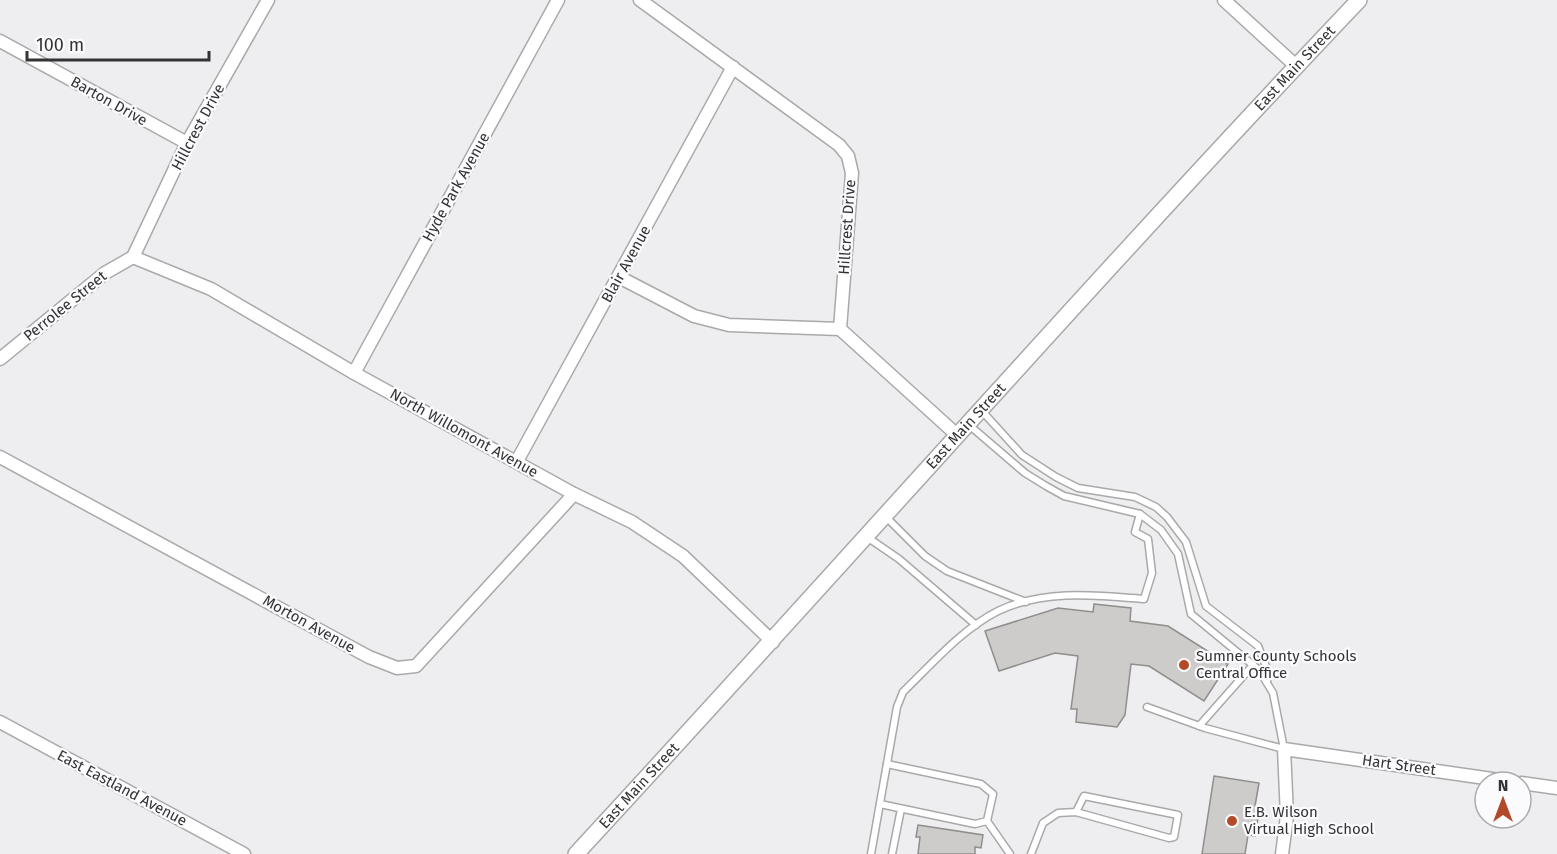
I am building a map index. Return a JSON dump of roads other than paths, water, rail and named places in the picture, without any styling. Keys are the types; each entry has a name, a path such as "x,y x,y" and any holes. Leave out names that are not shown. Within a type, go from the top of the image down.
{"street":[{"name":"Hillcrest Drive","path":"133,256 187,143 268,0"},
{"name":"Hyde Park Avenue","path":"354,373 558,0"},
{"name":"Hillcrest Drive","path":"640,0 839,145 848,156 852,173 840,329"},
{"path":"1224,0 1296,66"},
{"name":"East Main Street","path":"576,854 772,642 962,429 1359,0"},
{"name":"Barton Drive","path":"0,41 187,143"},
{"name":"Blair Avenue","path":"517,461 733,67"},
{"name":"North Willomont Avenue","path":"133,256 211,289 354,373 574,494 632,522 683,556 772,642"},
{"name":"Perrolee Street","path":"0,359 105,273 133,256"},
{"path":"619,277 694,316 721,323 840,329 962,429"},
{"name":"Morton Avenue","path":"0,457 369,657 397,668 416,666 574,494"},
{"name":"East Eastland Avenue","path":"0,722 238,852"},
{"path":"1282,854 1287,816 1284,749"},
{"name":"Hart Street","path":"1284,749 1473,776"},
{"path":"1533,785 1557,788"}],"lane":[{"path":"981,410 1022,455 1056,477 1078,488 1135,497 1156,507 1167,517 1186,542 1206,606 1258,646 1267,669 1267,683"},
{"path":"962,429 1025,473 1064,496 1140,514 1161,530 1178,554 1191,614 1253,665 1267,683 1277,705 1284,749 1199,726 1147,707"},
{"path":"871,854 897,707 903,692 976,625 999,611 1058,595 1144,598 1152,573 1148,539 1135,532 1140,514"},
{"path":"885,516 924,556 947,571 1027,602"},
{"path":"867,536 899,559 976,625"},
{"path":"1199,726 1253,665"},
{"path":"887,764 981,784 993,794 987,820 1010,854"},
{"path":"1030,854 1043,823 1058,813 1076,812 1169,838 1174,837 1178,814 1084,796 1076,812"},
{"path":"880,804 975,824 987,820"},
{"path":"892,854 901,809"}],"place":[{"name":"Sumner County Schools Central Office","path":"1184,665"},
{"name":"E.B. Wilson Virtual High School","path":"1232,821"}]}
